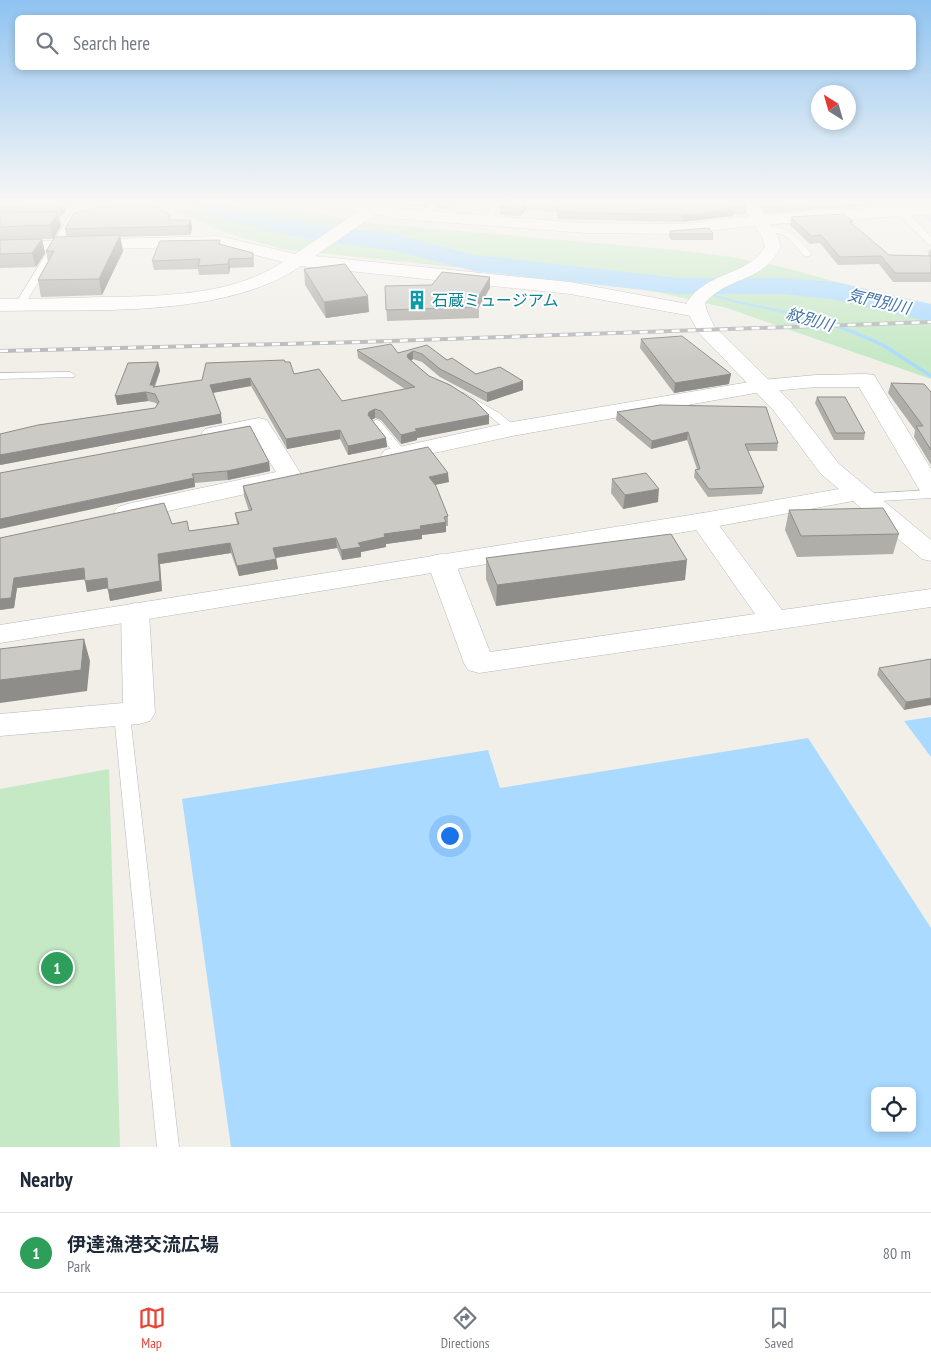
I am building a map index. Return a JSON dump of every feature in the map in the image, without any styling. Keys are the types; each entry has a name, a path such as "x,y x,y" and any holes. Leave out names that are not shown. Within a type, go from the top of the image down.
{"street":[{"path":"294,256 570,288 697,306"},
{"path":"697,306 713,286 756,267 769,256"},
{"path":"0,305 19,306 183,300 250,285 280,272 302,257"},
{"path":"697,306 706,329 782,406 830,469 860,496 931,553"},
{"path":"373,459 512,430 761,386 816,381 866,380 931,489"},
{"path":"107,516 300,475 259,425 192,438"},
{"path":"0,634 860,496"},
{"path":"703,521 775,621"},
{"path":"442,562 479,663 931,598"},
{"path":"0,725 139,713 135,612"}],"lane":[{"path":"19,306 51,256"},
{"path":"0,376 70,374"},
{"path":"455,390 495,415 512,430"},
{"path":"376,423 400,453"},
{"path":"860,496 931,494"},
{"path":"122,715 168,1147"}],"green space":[{"path":"344,256 720,256 782,267 931,308 931,379 727,308 657,292 597,282"},
{"path":"109,769 120,1147 0,1147 0,789"}],"water":[{"path":"931,717 931,757 904,721"},
{"path":"808,738 931,928 931,1147 231,1147 182,799 488,750 500,788"}],"building":[{"path":"52,256 110,256 99,279 38,280"},
{"path":"154,256 253,256 253,258 229,259 228,264 198,266 200,259 152,261"},
{"path":"839,256 931,256 931,273 895,273 881,256"},
{"path":"345,264 368,296 324,302 304,269"},
{"path":"442,272 490,277 477,299 479,307 386,310 385,286 432,285"},
{"path":"682,336 731,374 675,383 641,339"},
{"path":"391,344 398,353 427,345 447,360 452,358 476,374 500,367 523,381 487,393 440,369 422,354 413,351 407,355 408,358 429,376 450,385 475,401 489,415 415,429 417,431 401,435 381,411 375,409 369,412 368,415 386,438 348,446 340,430 286,439 250,378 210,385 221,414 0,455 0,434 38,425 155,408 159,402 155,394 146,392 115,396 128,363 158,362 150,385 154,385 153,387 202,380 206,363 284,360 285,362 290,362 294,374 319,369 342,401 415,387 357,350"},
{"path":"891,383 924,384 931,392 931,450 916,426 923,426"},
{"path":"817,397 845,397 865,433 836,433"},
{"path":"660,405 766,407 778,443 745,444 764,487 709,489 695,470 700,469 688,432 652,441 617,412"},
{"path":"250,426 269,462 227,471 192,474 194,478 0,519 0,473"},
{"path":"428,447 448,473 429,477 436,486 448,516 444,517 446,522 420,526 421,529 384,534 385,537 358,543 361,547 341,550 336,538 273,548 276,559 237,566 230,543 158,554 160,581 108,590 107,578 85,581 84,568 14,578 11,598 0,599 0,538 164,503 172,524 187,521 189,531 239,524 235,513 252,510 243,486"},
{"path":"646,473 659,489 625,495 612,479"},
{"path":"883,508 899,534 801,536 789,510"},
{"path":"671,534 687,560 497,585 486,558"},
{"path":"84,639 81,670 0,680 0,649"},
{"path":"931,659 931,698 906,702 879,668"}],"waterway":[{"name":"気門別川","path":"445,256 474,263 679,286 783,286 836,291 931,313"},
{"name":"紋別川","path":"679,286 741,303 809,317 853,332 883,345 931,376"}],"railway":[{"path":"0,351 361,342 931,322"}],"place":[{"name":"石蔵ミュージアム","path":"417,300"},
{"name":"伊達漁港交流広場","path":"57,968"}]}
